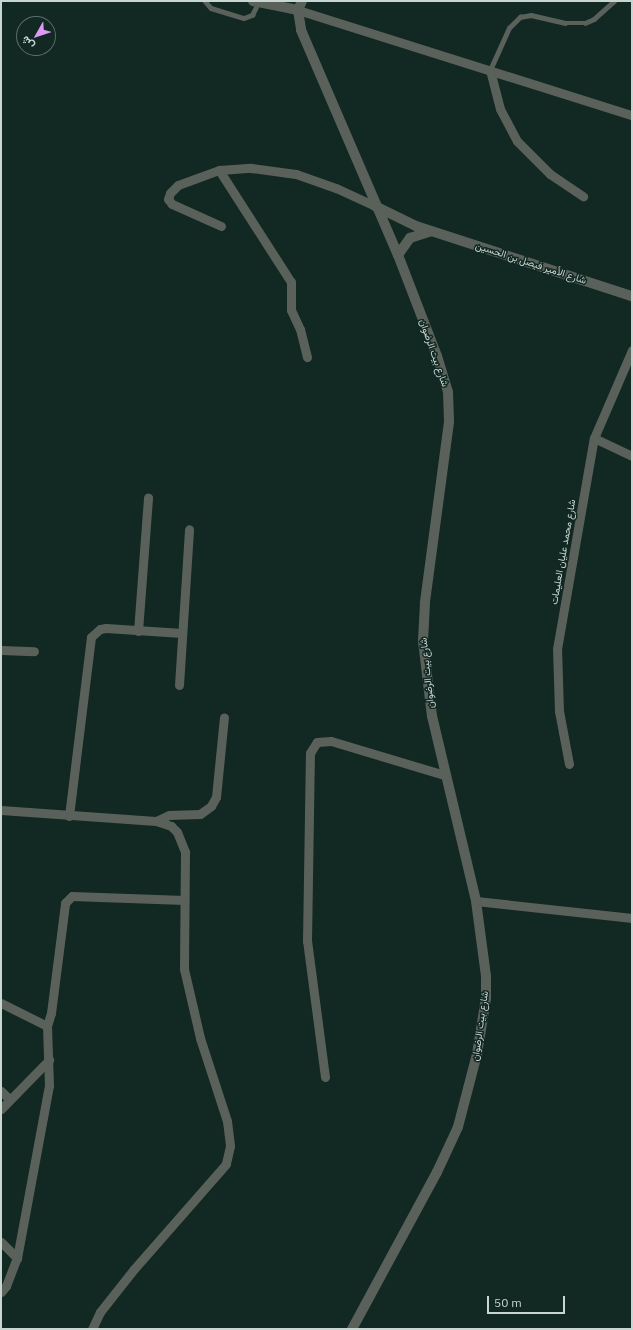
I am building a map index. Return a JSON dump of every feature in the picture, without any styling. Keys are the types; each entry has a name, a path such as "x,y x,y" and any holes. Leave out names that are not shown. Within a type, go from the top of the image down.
{"street":[{"path":"256,2 300,6 490,70 632,115"},
{"name":"شارع بيت الرضوان","path":"300,6 306,42 375,206 398,255 443,373 449,403 449,422 425,603 423,641 432,716 444,775 476,901 484,950 486,998 469,1090 458,1127 437,1172 352,1329"},
{"path":"490,70 500,110 518,141 550,174 584,196"},
{"path":"220,226 180,209 168,199 178,185 218,170 251,168 296,174 336,188 375,206"},
{"path":"218,170 291,282 291,310 300,329 307,357"},
{"name":"شارع الأمير فيصل بن الحسين","path":"375,206 430,230 632,296"},
{"path":"398,255 410,238 430,230"},
{"name":"شارع محمد عليان العليمات","path":"569,764 559,711 557,649 594,438 632,350"},
{"path":"594,438 632,456"},
{"path":"138,631 148,497"},
{"path":"179,685 189,529"},
{"path":"69,816 91,637 100,629 182,633"},
{"path":"1,650 34,651"},
{"path":"156,821 169,814 200,814 211,806 216,797 224,717"},
{"path":"325,1077 307,941 310,753 317,742 331,741 444,775"},
{"path":"1,810 156,821 171,826 181,837 185,852 184,969 200,1038 227,1122 230,1146 226,1164 134,1269 100,1312 92,1329"},
{"path":"1,1292 11,1276 17,1258 50,1086 50,1060 47,1026 68,898 72,896 184,900"},
{"path":"476,901 632,918"},
{"path":"1,1003 47,1026"},
{"path":"1,1109 9,1099 50,1060"},
{"path":"1,1092 9,1099"},
{"path":"1,1242 17,1258"}],"lane":[{"path":"205,1 211,8 244,18 252,15 256,2"},
{"path":"490,70 509,28 520,17 531,15 565,23 584,23 594,19 614,1"}]}
